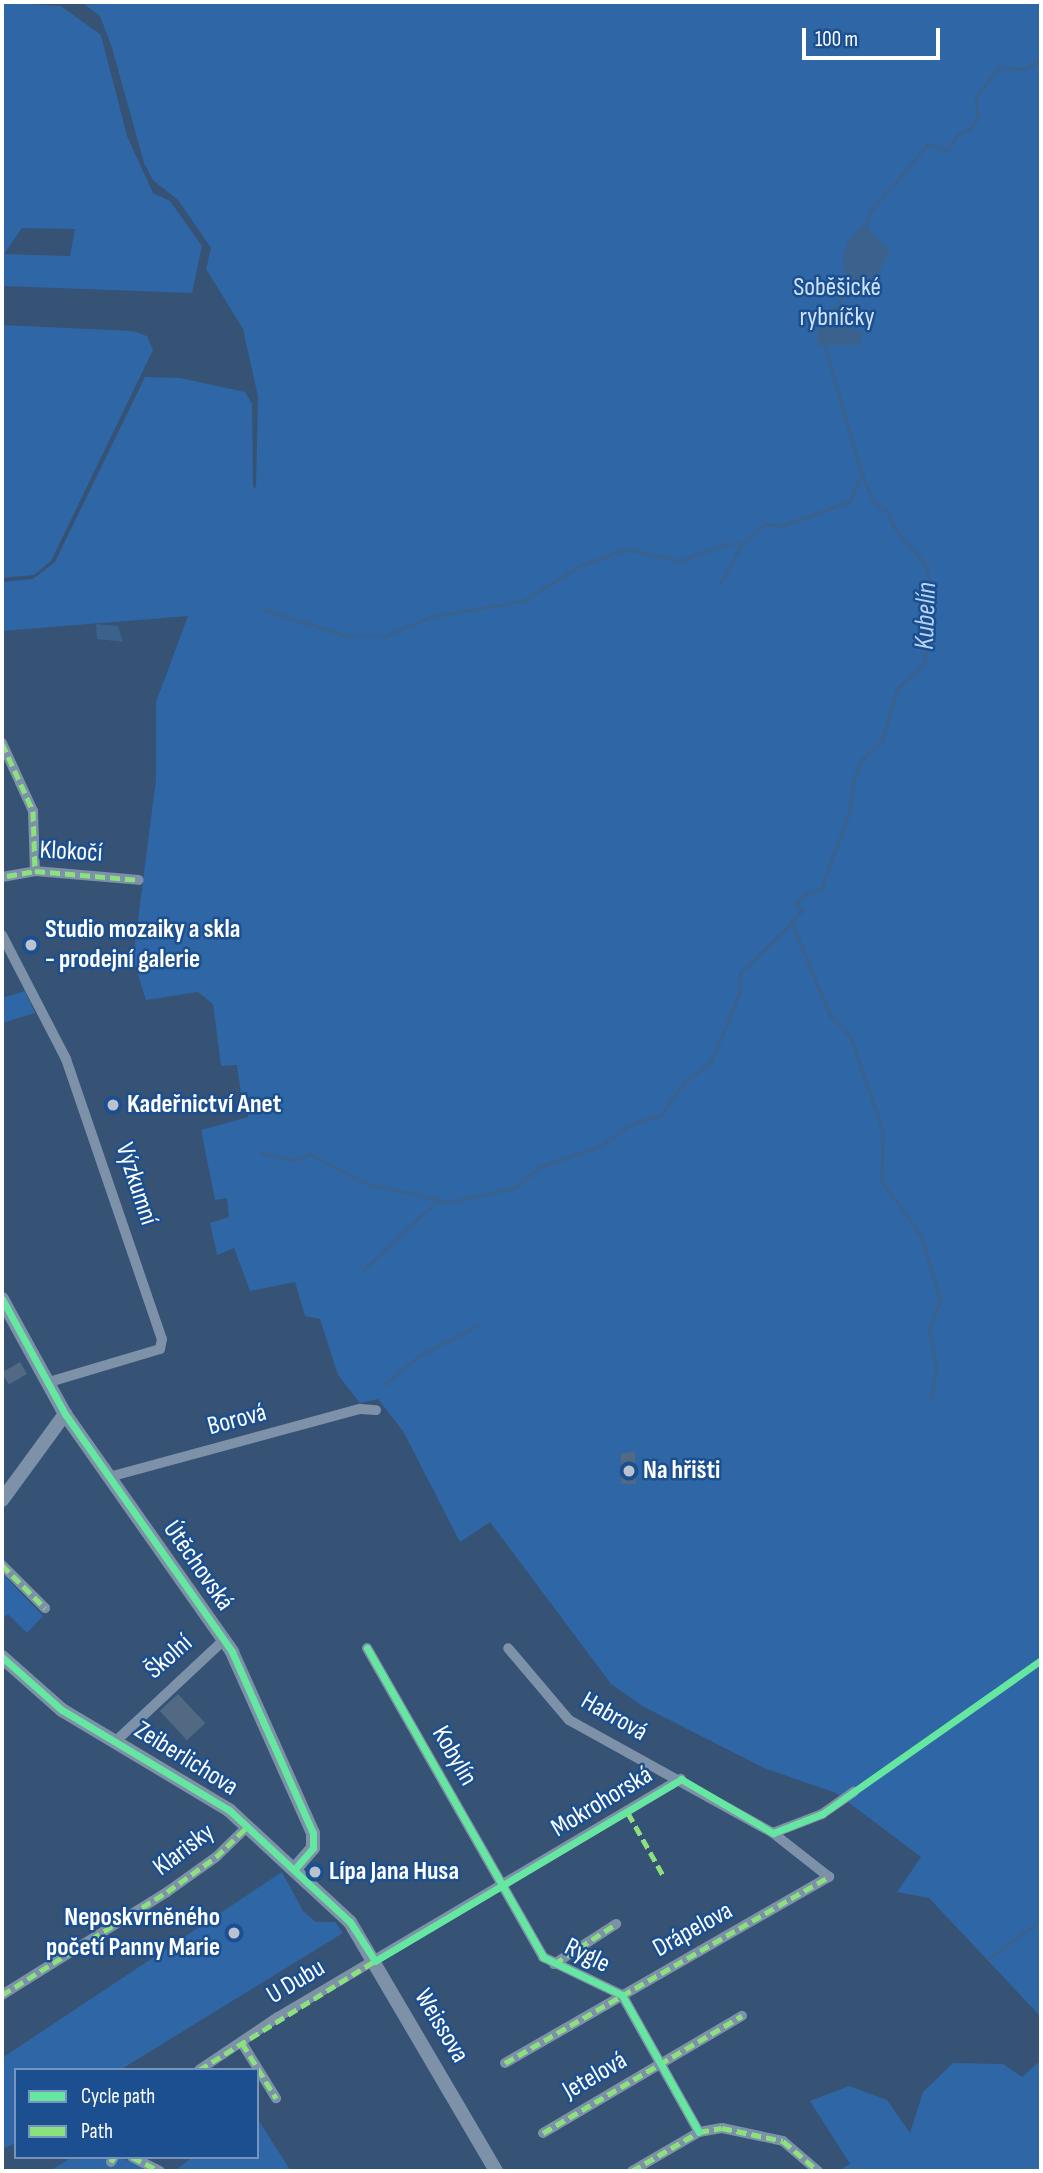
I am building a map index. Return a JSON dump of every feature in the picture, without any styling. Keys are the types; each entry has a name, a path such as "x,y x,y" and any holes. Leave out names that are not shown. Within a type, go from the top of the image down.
{"street":[{"path":"2,743 33,811 35,871"},
{"name":"Klokočí","path":"2,877 35,871 139,880"},
{"name":"Výzkumní","path":"2,935 66,1059 162,1339 160,1349 49,1382"},
{"name":"Útěchovská","path":"2,1299 65,1414 224,1640 313,1833 313,1848 295,1869"},
{"name":"Borová","path":"109,1477 360,1409 376,1410"},
{"path":"4,1494 65,1414"},
{"path":"2,1565 45,1608"},
{"name":"Školní","path":"117,1740 224,1640"},
{"name":"Kobylín","path":"367,1648 505,1885"},
{"name":"Habrová","path":"508,1648 569,1720 681,1779"},
{"name":"Zeiberlichova","path":"2,1657 62,1710 197,1786 248,1826 337,1910"},
{"name":"Mokrohorská","path":"375,1961 681,1779 773,1833 829,1877"},
{"path":"773,1833 822,1814 854,1792"},
{"name":"Klarisky","path":"2,1995 167,1892 216,1857 248,1826"},
{"name":"Drápelova","path":"505,2063 829,1877"},
{"name":"Rygle","path":"505,1885 543,1957 622,1995 699,2132"},
{"name":"Weissova","path":"337,1910 375,1961 496,2171"},
{"name":"Rygle","path":"554,1964 616,1924"},
{"name":"U Dubu","path":"202,2068 375,1961"},
{"name":"Jetelová","path":"543,2133 742,2016"},
{"path":"242,2043 257,2068"},
{"path":"259,2070 276,2098"},
{"path":"632,2171 699,2132 722,2128 770,2135 798,2150 824,2170"},
{"path":"136,2159 160,2171"}],"green space":[{"path":"2,2 61,6 101,35 127,136 153,193 170,201 202,246 192,293 2,286","holes":["22,228 75,229 70,256 4,254"]},
{"name":"Soběšické rybníčky","path":"81,2 1041,2 1041,2017 929,1898 897,1892 921,1857 836,1793 764,1768 644,1707 611,1684 490,1522 460,1542 403,1431 378,1399 360,1403 338,1375 320,1319 305,1316 295,1282 250,1291 234,1248 217,1255 210,1223 229,1217 227,1198 215,1200 201,1130 248,1117 247,1092 241,1093 237,1065 221,1066 213,1004 198,992 146,1000 133,959 156,779 156,702 188,616 2,631 2,582 33,579 55,562 145,377 180,378 245,392 252,404 253,487 256,488 258,397 243,329 206,269 211,248 178,200 153,180 144,163 112,48 100,16"},
{"path":"2,325 133,331 147,336 153,350 51,561 34,575 2,578"},
{"path":"25,991 35,1013 2,1023 2,998"},
{"path":"2,1573 43,1616 27,1633 8,1614 2,1619"},
{"path":"282,1872 303,1911 316,1922 335,1922 343,1933 123,2068 14,2068 14,2144 2,2149 2,2058"},
{"path":"1041,2060 1041,2171 838,2171 850,2164 810,2101 849,2086 887,2100 910,2133 923,2092 953,2063 1003,2064 1022,2077"},
{"path":"259,2121 291,2171 174,2171 190,2159 259,2159"},
{"path":"70,2159 124,2159 151,2171 49,2171"}],"shaded area":[{"path":"863,223 890,251 879,272 857,291 848,284 843,261 847,243"},
{"path":"834,323 862,332 860,345 817,345 817,329"},
{"path":"96,624 118,626 123,642 97,639"}],"building":[{"path":"20,1362 27,1374 9,1385 2,1372"},
{"name":"Na hřišti","path":"635,1451 636,1484 621,1484 621,1454"},
{"path":"178,1694 205,1723 187,1740 160,1711"}],"waterway":[{"name":"Kubelín","path":"1041,35 1041,40"},
{"name":"Kubelín","path":"867,226 869,213 927,145 948,150 957,135 969,130 977,119 976,96 999,68 1024,69 1041,60"},
{"name":"Kubelín","path":"824,327 850,285"},
{"name":"Kubelín","path":"824,343 862,473 874,502 889,512 894,527 927,566 932,612 925,663 898,688 882,741 862,760 854,778 851,809 821,890 805,894 797,904 802,911 792,922 830,1015 851,1037 883,1131 882,1181 921,1235 941,1300 929,1329 937,1369 931,1399"},
{"path":"263,609 346,636 385,636 433,616 523,601 581,565 626,549 679,561 727,544 742,544 765,524 781,526 850,501 862,474"},
{"path":"720,583 742,544"},
{"path":"261,1153 294,1160 310,1154 365,1183 450,1202 516,1187 540,1167 601,1146 631,1124 661,1115 685,1081 711,1062 740,992 740,973 792,922"},
{"path":"363,1270 437,1201"},
{"path":"383,1386 417,1357 476,1326"},
{"path":"989,1958 1041,1920"}],"marked path":[{"path":"2,743 33,811 35,871"},
{"path":"7,876 35,871 139,880"},
{"path":"2,1565 45,1608"},
{"path":"628,1813 663,1875"},
{"path":"2,1995 167,1892 216,1857 248,1826"},
{"path":"505,2063 829,1877"},
{"path":"554,1964 616,1924"},
{"path":"202,2068 375,1961"},
{"path":"543,2133 742,2016"},
{"path":"242,2043 257,2068"},
{"path":"259,2070 276,2098"},
{"path":"632,2171 699,2132 722,2128 783,2141 818,2171"},
{"path":"136,2159 160,2171"}],"cycle path":[{"path":"2,1299 65,1414 232,1652 313,1833 313,1848 295,1869"},
{"path":"367,1648 543,1957 622,1995 699,2132"},
{"path":"2,1657 62,1710 229,1810 350,1922 375,1961 681,1779 773,1833 822,1814 1041,1660"}],"place":[{"name":"Studio mozaiky a skla - prodejní galerie","path":"31,945"},
{"name":"Kadeřnictví Anet","path":"113,1105"},
{"name":"Na hřišti","path":"629,1471"},
{"name":"Lípa Jana Husa","path":"315,1872"},
{"name":"Neposkvrněného početí Panny Marie","path":"234,1933"}]}
